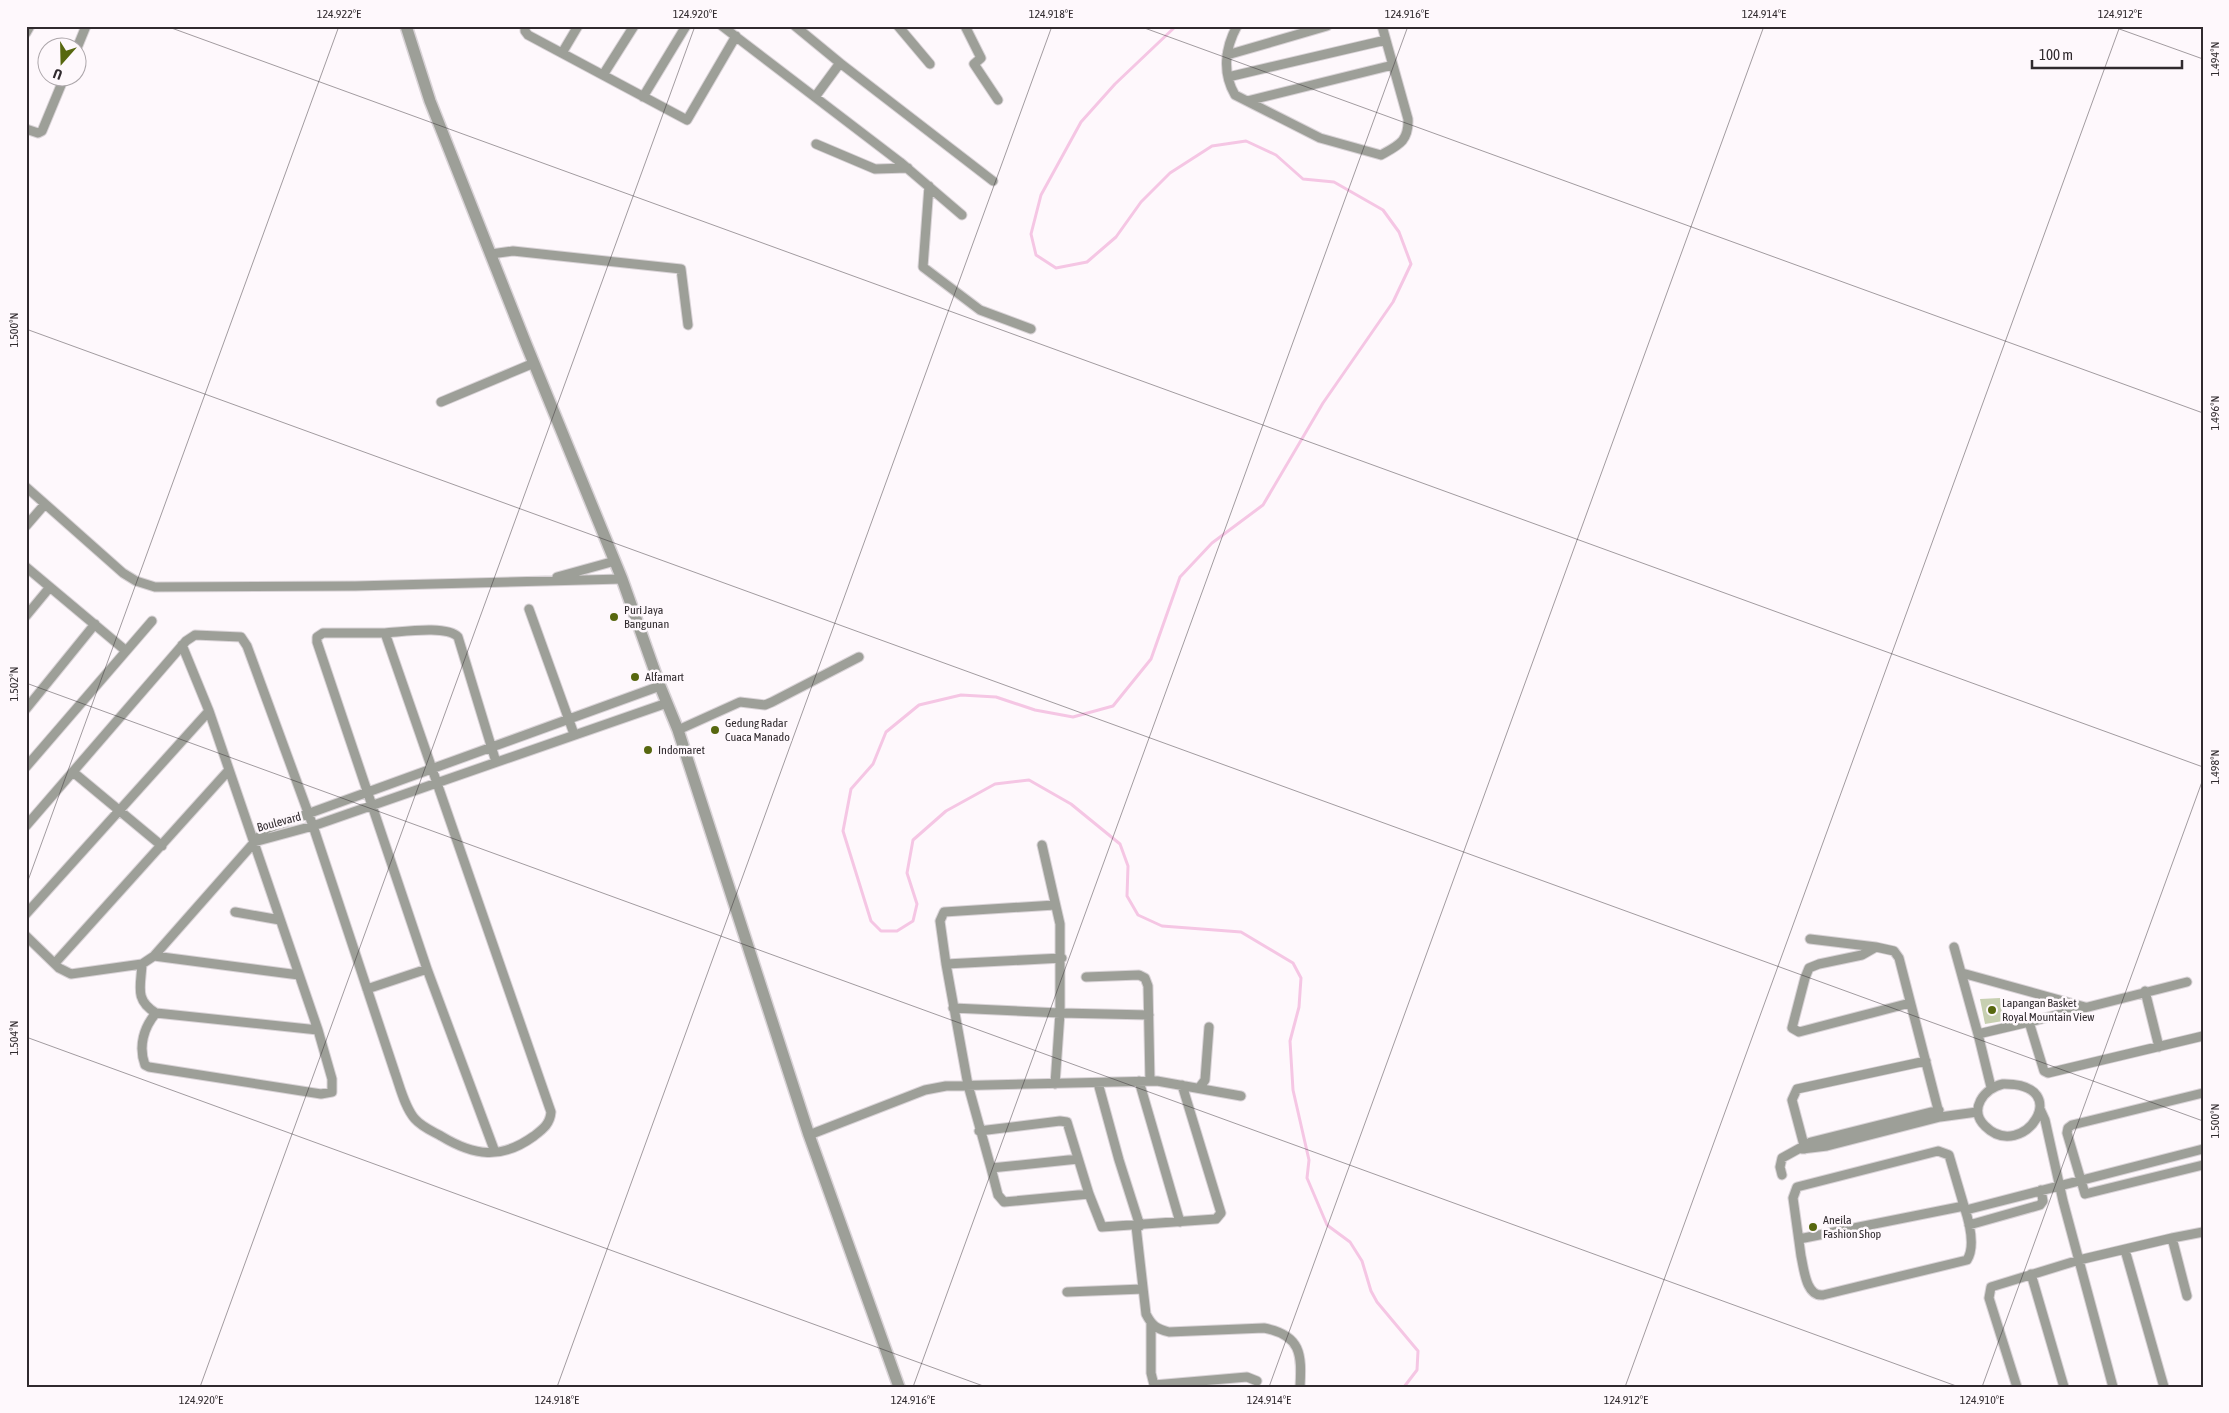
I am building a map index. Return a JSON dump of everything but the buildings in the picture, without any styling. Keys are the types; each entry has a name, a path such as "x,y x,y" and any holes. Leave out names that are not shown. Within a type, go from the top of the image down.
{"street":[{"path":"26,33 30,26"},
{"path":"81,38 86,26"},
{"path":"406,26 430,101 615,561 678,730 809,1135 899,1387"},
{"path":"525,26 528,35 687,120 736,36"},
{"path":"562,53 578,26"},
{"path":"604,75 634,26"},
{"path":"643,97 686,26"},
{"path":"722,26 908,168 962,214"},
{"path":"795,26 993,181"},
{"path":"898,26 930,64"},
{"path":"965,26 980,58 974,64 998,100"},
{"path":"1237,26 1227,45 1229,85 1235,95 1320,138 1381,155 1401,143 1408,131 1408,119 1382,26"},
{"path":"1227,55 1327,26"},
{"path":"1228,77 1386,40"},
{"path":"815,97 840,63"},
{"path":"1247,101 1393,65"},
{"path":"26,129 38,133 42,131 60,88"},
{"path":"816,144 875,169 908,168"},
{"path":"929,186 923,267 980,310 1031,329"},
{"path":"491,254 513,251 681,268 688,326"},
{"path":"441,402 534,363"},
{"path":"26,487 123,574 155,586 354,586 622,579"},
{"path":"26,526 45,504"},
{"path":"545,580 615,561"},
{"path":"26,567 125,650"},
{"path":"26,616 50,587"},
{"path":"529,609 574,734"},
{"path":"26,767 152,621"},
{"path":"26,709 95,624"},
{"path":"495,1152 427,970 366,793 317,639 320,634 444,630 458,636 496,762"},
{"path":"26,826 182,645 195,635 234,635 244,640 313,826 395,1073 414,1118 426,1128 456,1146 476,1153 495,1152 526,1142 548,1124 551,1112 385,633"},
{"path":"156,1013 143,1034 143,1058 145,1065 149,1067 326,1095 332,1092 334,1085 318,1030 209,711 182,645"},
{"path":"678,730 740,702 765,705 859,657"},
{"name":"Boulevard","path":"254,842 266,829 660,686"},
{"name":"Boulevard","path":"254,842 313,826 371,804 436,784 667,702"},
{"path":"26,914 209,711"},
{"path":"55,963 229,770"},
{"path":"73,772 162,846"},
{"path":"26,936 55,963 71,974 142,964 154,956 254,842"},
{"path":"1042,845 1060,924 1062,958 1055,1084"},
{"path":"1055,905 944,912 940,921 952,1008 968,1085 998,1195 1006,1203 1089,1194"},
{"path":"235,912 280,920"},
{"path":"1810,939 1890,949 1897,954 1940,1113"},
{"path":"1876,947 1862,954 1809,968 1792,1023 1793,1030 1798,1032 1910,1003"},
{"path":"1954,947 1991,1087"},
{"path":"154,956 299,975"},
{"path":"946,964 1062,958"},
{"path":"142,964 141,1000 156,1013 318,1030"},
{"path":"367,989 427,970"},
{"path":"1962,972 2085,1007"},
{"path":"1086,977 1139,975 1145,978 1148,986 1150,1081"},
{"path":"1978,1034 2144,991 2187,982"},
{"path":"2144,991 2159,1047"},
{"path":"952,1008 1149,1015"},
{"path":"2029,1022 2046,1073 2203,1036"},
{"path":"1200,1088 1205,1080 1209,1026"},
{"path":"1804,1148 1792,1100 1797,1089 1926,1061"},
{"path":"809,1135 926,1090 968,1085 1150,1081 1240,1096"},
{"path":"1139,1082 1180,1222"},
{"path":"1098,1083 1138,1226 1146,1314 1151,1324 1151,1373 1154,1385 1246,1377 1257,1381"},
{"path":"2040,1109 2034,1124 2021,1132 2010,1135 1988,1129 1980,1121 1978,1112 1982,1098 1991,1087 2010,1084 2028,1087 2038,1096 2113,1387"},
{"path":"979,1131 1066,1121 1070,1128 1089,1194 1102,1227 1138,1226 1216,1219 1222,1213 1182,1085"},
{"path":"2203,1093 2069,1126 2066,1133 2085,1194 2203,1166"},
{"path":"1782,1175 1780,1167 1782,1158 1804,1148 1827,1146 1940,1113 1978,1112"},
{"path":"1799,1240 1965,1208 2203,1149"},
{"path":"1938,1151 1949,1155 1969,1225 1969,1257 1963,1262 1820,1296 1814,1295 1810,1290 1801,1256 1793,1198 1797,1187 1938,1151"},
{"path":"991,1168 1078,1159"},
{"path":"1969,1225 2040,1205 2043,1201 2041,1190"},
{"path":"2016,1387 1989,1294 1991,1287 2079,1260 2203,1232"},
{"path":"2172,1238 2187,1296"},
{"path":"2125,1250 2164,1387"},
{"path":"2031,1274 2064,1387"},
{"path":"1067,1292 1143,1289"},
{"path":"1151,1324 1159,1330 1169,1332 1264,1328 1278,1332 1293,1341 1298,1348 1301,1368 1300,1387"}],"green space":[{"name":"Lapangan Basket Royal Mountain View","path":"2000,998 2003,1021 1985,1024 1980,999"}],"waterway":[{"path":"1176,26 1115,84 1081,122 1041,195 1031,234 1036,255 1056,268 1087,262 1116,237 1141,202 1170,173 1212,146 1246,141 1276,155 1303,179 1334,182 1383,210 1399,232 1411,264 1393,302 1323,403 1263,505 1212,543 1180,577 1151,659 1113,706 1073,717 1035,710 996,697 961,695 919,705 886,732 873,764 851,789 843,831 871,921 881,931 897,931 913,921 917,904 907,873 913,840 946,811 995,784 1029,780 1071,804 1120,844 1128,866 1127,896 1138,915 1162,926 1241,932 1293,963 1301,978 1299,1007 1290,1041 1293,1090 1309,1160 1307,1178 1327,1225 1350,1242 1362,1261 1371,1291 1377,1302 1418,1351 1417,1370 1404,1387"}],"place":[{"name":"Puri Jaya Bangunan","path":"614,617"},
{"name":"Alfamart","path":"635,677"},
{"name":"Gedung Radar Cuaca Manado","path":"715,730"},
{"name":"Indomaret","path":"648,750"},
{"name":"Lapangan Basket Royal Mountain View","path":"1992,1010"},
{"name":"Aneila Fashion Shop","path":"1813,1227"}]}
